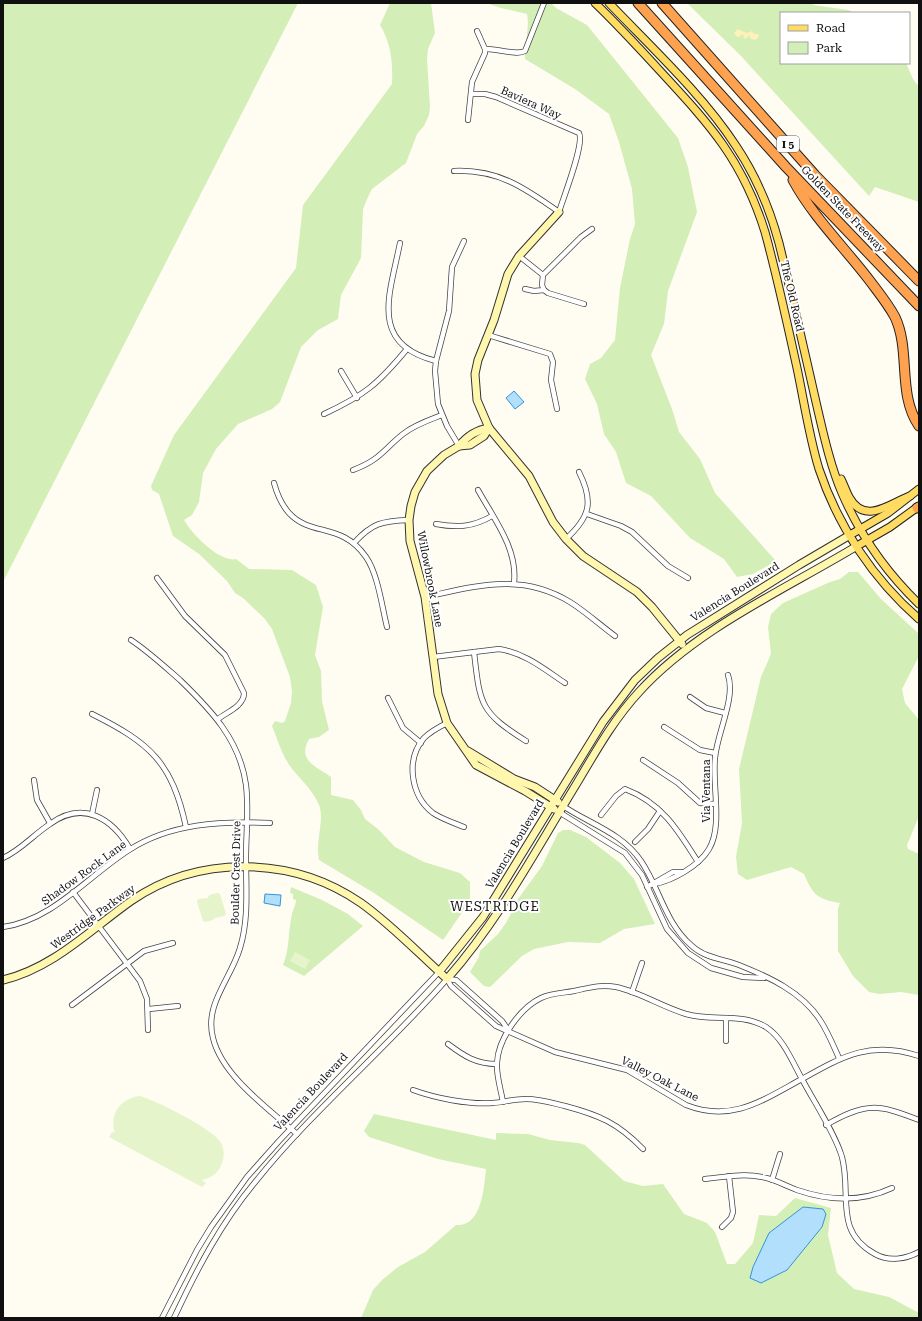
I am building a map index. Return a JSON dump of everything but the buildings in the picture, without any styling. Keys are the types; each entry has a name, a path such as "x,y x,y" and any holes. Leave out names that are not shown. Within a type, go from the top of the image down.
{"highway":[{"name":"Golden State Freeway","path":"638,3 786,167 919,306"},
{"name":"Golden State Freeway","path":"662,3 815,175 919,281"},
{"path":"786,167 802,196 866,275 894,315 901,330 903,342 908,403 919,426"}],"main road":[{"name":"The Old Road","path":"595,3 706,121 726,147 746,183 758,210 769,244 820,469 832,501 850,535 883,583 919,619"},
{"name":"The Old Road","path":"609,3 716,117 737,146 757,182 770,214 779,243 822,425 841,492 867,541 889,572 919,604"},
{"path":"834,466 852,502 865,511 882,510 897,500 910,496"},
{"name":"Valencia Boulevard","path":"850,535 888,513 919,489"},
{"name":"Valencia Boulevard","path":"857,546 918,507"}],"street":[{"path":"485,49 495,49 516,53 525,52 544,3"},
{"path":"468,120 472,82 483,58 485,49 477,31"},
{"name":"Baviera Way","path":"471,94 484,94 496,97 579,133 580,136 577,157 559,212"},
{"path":"454,171 466,170 511,181 531,191 559,212 518,256 508,274 488,335 478,360 475,374 475,387 481,412 489,428 529,476 553,522 566,539 583,556 637,592 652,607 685,649"},
{"path":"584,304 548,293 544,290 542,285 544,275 581,237 592,229"},
{"path":"459,446 442,415 435,383 436,361 449,311 452,267 464,241"},
{"path":"400,243 387,306 391,328 398,340 407,349 417,355 436,361"},
{"path":"518,256 544,275"},
{"path":"525,289 534,291 544,290"},
{"path":"488,335 550,354 553,362 552,380 557,409"},
{"path":"324,414 357,398 376,385 407,349"},
{"path":"341,371 357,398"},
{"path":"353,470 379,457 396,440 412,428 442,415"},
{"name":"Willowbrook Lane","path":"489,428 480,429 466,438 459,446 444,454 427,471 415,492 409,520 410,541 425,596 438,694 447,723 459,742 468,751 472,760 480,768 525,791 553,803"},
{"path":"566,539 576,530 587,514 589,505 587,490 579,472"},
{"path":"274,483 283,506 296,519 303,524 341,534 354,543 371,565 387,627"},
{"path":"478,490 512,553 516,570 514,583"},
{"path":"587,514 621,526 632,532 668,566 688,578"},
{"path":"436,524 460,527 468,526 492,516"},
{"path":"354,543 365,531 381,522 409,520"},
{"name":"Valencia Boulevard","path":"162,1318 185,1271 211,1227 247,1177 439,972 467,938 494,900 602,722 623,694 646,669 679,641 768,584 850,535"},
{"name":"Valencia Boulevard","path":"174,1318 203,1259 229,1216 255,1181 298,1134 447,979 475,945 506,899 619,715 652,678 685,649 708,633 857,546"},
{"path":"157,578 185,616 225,655 244,693 244,699 241,704 218,719"},
{"path":"425,596 480,585 514,583 539,588 572,603 615,636"},
{"name":"Boulder Crest Drive","path":"131,640 157,659 204,703 218,719 232,741 243,770 246,785 246,920 240,948 216,998 211,1018 212,1038 220,1057 229,1071 298,1134"},
{"path":"433,657 499,650 517,653 527,657 565,683"},
{"path":"474,652 482,701 493,718 501,726 526,741"},
{"name":"Via Ventana","path":"647,887 673,872 682,872 698,862 713,842 716,824 714,768 715,753 731,689 728,675"},
{"path":"690,697 706,708 725,713"},
{"path":"388,698 403,728 420,743"},
{"path":"92,714 125,730 154,754 174,786 186,827"},
{"path":"447,723 431,732 420,743 412,776 417,792 422,801 434,813 464,827"},
{"path":"664,727 700,750 715,753"},
{"path":"643,760 678,783 700,802 715,804"},
{"path":"34,780 37,800 50,823"},
{"path":"601,815 616,796 625,789 633,792 660,811 675,825 698,862"},
{"path":"92,814 97,790"},
{"path":"553,803 563,806 608,831 630,848 641,861 654,884 675,929 693,947 706,956 724,960 757,973 764,978 785,987 809,1006 820,1020 839,1058"},
{"path":"553,803 559,812 625,854 636,867 667,929 688,953 711,968 743,977 764,978"},
{"path":"635,842 648,829 660,811"},
{"path":"3,858 16,852 50,823 74,814 92,814 101,818 116,828 130,849"},
{"name":"Shadow Rock Lane","path":"3,927 16,925 40,915 130,849 157,837 186,827 215,823 270,823"},
{"name":"Westridge Parkway","path":"3,980 52,959 132,901 170,880 210,869 246,867 262,867 292,872 324,883 344,893 374,913 447,979"},
{"path":"73,892 128,964 145,990 149,1009 148,1030"},
{"path":"72,1005 144,951 173,943"},
{"path":"632,992 642,963"},
{"name":"Valley Oak Lane","path":"447,979 451,986 496,1026 555,1052 627,1070 686,1105 706,1111 729,1112 744,1109 839,1058 862,1050 891,1048 919,1056"},
{"name":"Valley Oak Lane","path":"447,979 457,981 502,1021 509,1031"},
{"path":"503,1102 497,1064 501,1046 509,1031 531,1004 548,995 606,986 632,992 687,1014 747,1019 771,1031 782,1045 802,1079 842,1156 845,1171 846,1217 849,1227 859,1243 878,1256 897,1259 919,1252"},
{"path":"149,1009 178,1006"},
{"path":"726,1018 726,1041"},
{"path":"448,1044 471,1060 497,1064"},
{"path":"413,1090 430,1095 475,1103 537,1099 589,1112 615,1124 643,1149"},
{"path":"826,1125 853,1111 874,1107 885,1108 919,1120"},
{"path":"772,1180 780,1154"},
{"path":"705,1179 749,1175 772,1180 810,1194 824,1197 846,1198 871,1196 892,1188"},
{"path":"722,1227 731,1218 733,1212 729,1176"}],"green space":[{"path":"3,3 298,3 3,582"},
{"path":"390,3 431,3 435,33 428,49 427,59 430,107 429,115 424,126 417,134 406,163 372,189 368,197 363,209 361,258 341,295 338,319 318,330 301,347 280,402 272,409 238,424 216,449 203,473 199,502 192,515 184,520 200,540 222,557 236,559 249,569 292,570 316,585 323,607 315,655 321,671 322,701 329,730 319,737 309,739 305,753 307,758 314,766 331,777 331,795 353,800 361,810 365,819 378,829 395,847 424,862 460,873 470,882 470,901 443,940 374,893 319,860 318,846 321,811 319,805 309,788 288,763 281,750 272,726 275,721 282,723 285,721 291,703 292,691 290,677 272,629 265,619 243,598 235,593 227,581 199,554 173,536 159,494 152,490 151,486 174,435 296,268 303,205 392,84 392,68 389,46 380,25"},
{"path":"486,3 551,3 556,8 587,25 678,138 688,167 697,212 668,291 664,324 651,355 672,409 679,432 700,459 715,493 776,561 753,574 737,577 724,559 690,538 651,496 626,483 616,452 604,434 597,404 585,379 590,364 601,358 615,340 620,288 630,239 635,224 632,189 619,142 609,114 575,89 525,59 528,25 527,14"},
{"path":"687,3 811,3 814,5 848,10 852,12 780,12 780,64 906,64 913,79 919,87 919,202 875,187 869,196 741,56"},
{"path":"849,572 858,572 881,599 919,634 919,656 902,689 905,703 919,720 919,816 907,845 908,849 919,854 919,995 901,992 880,994 869,992 853,976 838,951 838,909 840,903 826,900 817,895 810,887 804,874 791,867 747,880 738,874 736,857 742,823 739,769 761,677 771,654 768,627 771,614 783,603 840,579"},
{"path":"563,830 570,830 586,837 620,863 634,879 655,924 624,929 600,943 568,942 534,949 522,956 490,987 484,986 470,972 479,957 480,951 498,934 506,923 518,899 542,866 558,833"},
{"path":"291,887 322,900 348,914 363,926 304,976 283,965 287,952 292,914 296,902 296,900 293,899 293,894 290,893"},
{"path":"217,893 220,894 226,914 213,920 206,922 203,921 197,902 198,899 208,898 209,895"},
{"path":"295,952 310,960 305,969 290,961"},
{"path":"139,1096 157,1102 205,1128 221,1142 224,1154 221,1166 212,1176 202,1180 206,1183 202,1187 109,1137 112,1132 115,1133 114,1120 118,1108 126,1100"},
{"path":"374,1114 496,1140 496,1133 528,1134 550,1140 585,1145 624,1181 643,1186 663,1184 684,1214 707,1223 715,1232 727,1264 735,1264 753,1243 759,1215 776,1216 795,1198 831,1208 828,1235 837,1273 854,1289 889,1297 919,1313 919,1318 361,1318 373,1290 382,1280 398,1267 425,1252 456,1225 465,1224 471,1220 480,1204 486,1169 438,1159 369,1137 364,1131"}],"sand":[{"path":"737,29 747,33 752,31 754,34 758,34 759,37 755,40 751,39 750,36 744,39 743,34 738,37 734,34"}],"water":[{"path":"514,391 524,402 515,409 506,398"},
{"path":"265,894 281,895 280,906 264,903"},
{"path":"803,1207 823,1209 826,1214 822,1227 787,1270 761,1283 750,1278 753,1267 769,1233"}],"district":[{"name":"WESTRIDGE","path":"495,906"}]}
